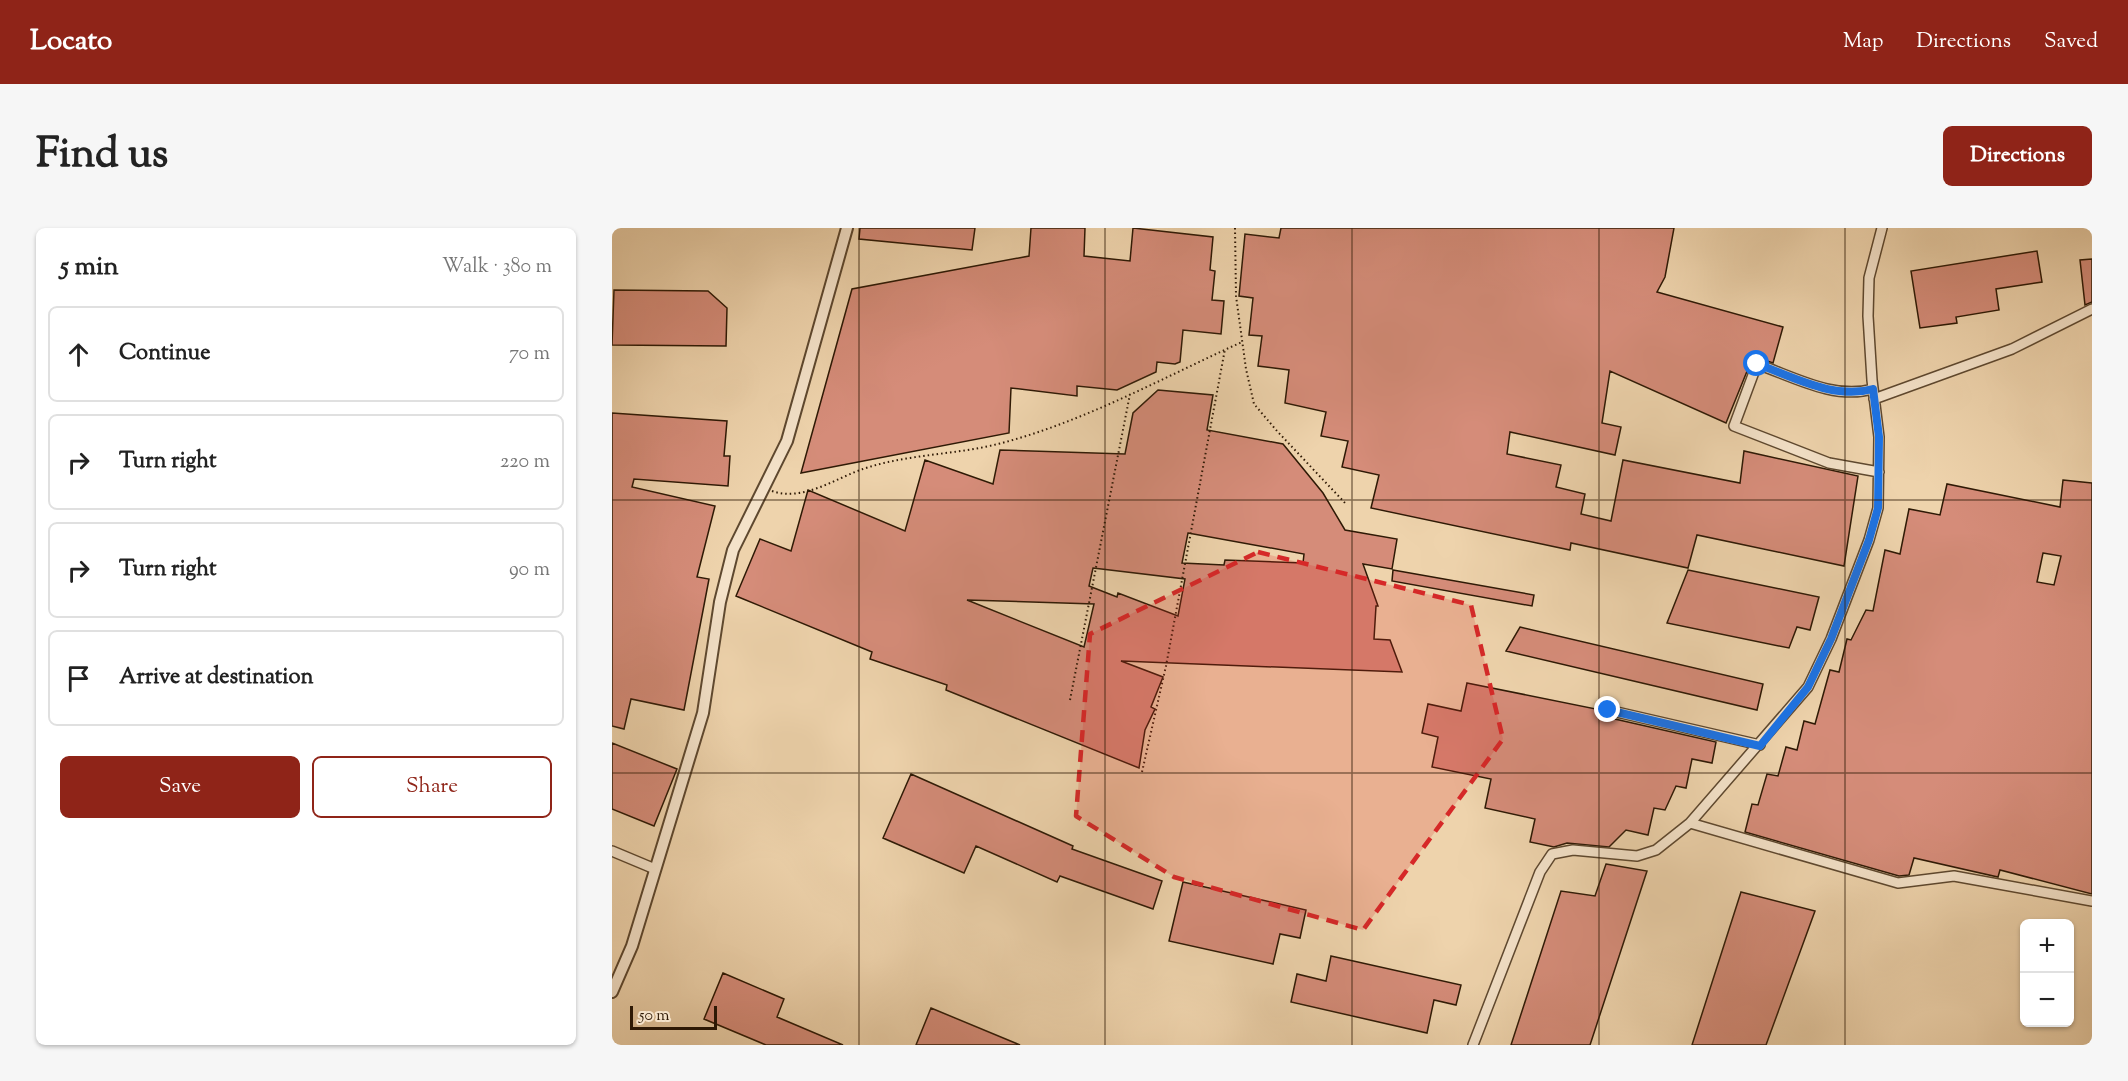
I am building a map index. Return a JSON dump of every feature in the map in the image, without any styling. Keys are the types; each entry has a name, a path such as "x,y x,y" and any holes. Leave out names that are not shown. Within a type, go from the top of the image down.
{"street":[{"path":"612,993 632,946 703,713 720,602 732,550 787,441 847,228"},
{"path":"1473,1045 1540,872 1552,855 1573,850 1637,856 1656,850 1690,822 1760,746 1808,687 1831,639 1869,540 1878,508 1879,437 1868,316 1869,278 1882,228"},
{"path":"1879,472 1829,462 1734,426 1757,364 1840,393 1874,394 2012,349 2092,309"},
{"path":"1608,710 1760,746"},
{"path":"1690,822 1898,883 1954,876 2092,901"},
{"path":"612,851 655,869"}],"path":[{"path":"1235,228 1236,296 1254,404 1346,504"},
{"path":"763,488 777,493 791,494 831,484 864,469 918,456 998,444 1090,414 1242,342"},
{"path":"1142,772 1166,666 1225,349"},
{"path":"1070,700 1130,394"}],"highlighted area":[{"path":"1258,552 1471,605 1503,739 1363,930 1174,877 1076,816 1090,634"}],"building":[{"path":"860,228 975,228 972,250 859,239"},
{"path":"1031,228 1085,228 1084,256 1130,261 1133,228 1213,237 1210,270 1215,271 1212,300 1224,301 1221,334 1183,330 1180,362 1175,364 1157,362 1156,372 1117,390 1077,386 1077,396 1011,388 1009,433 801,473 852,289 1029,256"},
{"path":"1281,228 1674,228 1665,277 1657,292 1783,327 1773,363 1759,358 1752,359 1726,423 1610,371 1602,423 1621,427 1615,455 1510,432 1507,454 1561,465 1556,487 1585,494 1581,514 1611,521 1623,460 1740,483 1744,451 1858,476 1844,566 1697,535 1688,568 1571,543 1570,550 1371,508 1379,475 1342,467 1348,441 1321,436 1326,412 1285,403 1289,370 1258,366 1262,336 1249,335 1253,298 1239,296 1245,234 1279,238"},
{"path":"2037,251 2042,282 1996,289 1999,310 1956,317 1957,323 1920,328 1911,271"},
{"path":"2092,259 2092,302 2085,305 2080,260"},
{"path":"614,290 708,291 727,308 726,346 612,345"},
{"path":"1158,390 1213,395 1207,430 1283,444 1323,493 1345,530 1397,539 1392,569 1363,564 1378,606 1376,606 1374,639 1390,640 1402,672 1121,661 1163,677 1151,707 1155,709 1145,730 1139,768 946,690 947,685 870,659 872,652 736,596 760,539 791,551 808,490 905,531 925,460 993,484 1000,450 1125,454 1133,413","holes":["1188,533 1304,554 1303,563 1225,560 1224,565 1182,563","1093,568 1185,579 1178,616 1118,593 1117,597 1089,586","967,600 1094,604 1084,647"]},
{"path":"612,413 727,421 724,456 730,456 728,486 634,479 632,487 715,506 697,577 709,579 684,710 631,699 624,729 612,726"},
{"path":"2063,480 2092,483 2092,894 2000,870 1998,877 1914,858 1909,875 1899,876 1745,832 1752,804 1758,805 1767,774 1778,776 1786,747 1797,750 1804,721 1815,724 1830,670 1839,672 1847,639 1851,640 1866,610 1873,611 1885,550 1900,554 1909,509 1940,515 1947,484 2060,507","holes":["2043,553 2061,556 2054,585 2037,582"]},
{"path":"1393,570 1534,595 1532,606 1392,581"},
{"path":"1688,570 1819,597 1810,630 1797,627 1789,648 1667,623"},
{"path":"1520,627 1763,684 1757,710 1506,651"},
{"path":"1467,683 1601,710 1601,715 1606,717 1716,742 1712,763 1692,759 1686,788 1676,786 1665,810 1654,808 1648,835 1626,830 1609,847 1567,843 1554,847 1530,842 1535,819 1485,808 1491,779 1432,767 1438,737 1422,733 1428,704 1461,711"},
{"path":"612,743 677,769 654,826 612,809"},
{"path":"911,774 1073,846 1072,849 1162,881 1153,909 1060,876 1057,882 976,846 964,873 883,838"},
{"path":"1606,864 1647,871 1590,1045 1511,1045 1561,891 1595,896"},
{"path":"1183,882 1306,910 1300,938 1280,934 1273,964 1169,941"},
{"path":"1741,892 1815,911 1766,1045 1692,1045"},
{"path":"1331,956 1461,985 1456,1005 1434,1000 1427,1033 1291,1002 1297,974 1326,981"},
{"path":"723,973 784,999 777,1017 843,1045 766,1045 704,1019"},
{"path":"931,1008 1020,1045 916,1045"}],"route":[{"path":"1608,710 1760,746 1808,687 1831,639 1869,540 1878,508 1879,437 1873,389 1858,393 1840,393 1757,364"}]}
